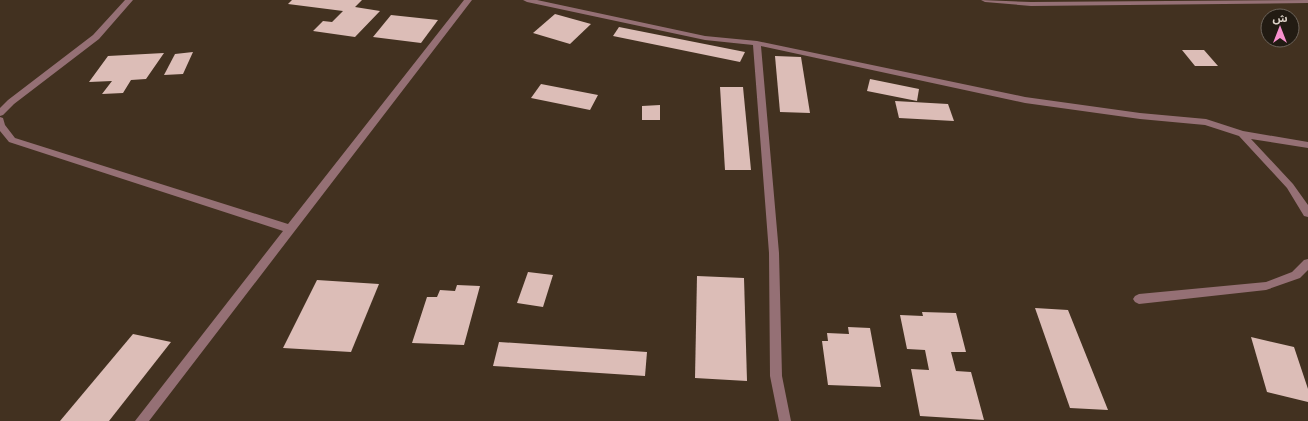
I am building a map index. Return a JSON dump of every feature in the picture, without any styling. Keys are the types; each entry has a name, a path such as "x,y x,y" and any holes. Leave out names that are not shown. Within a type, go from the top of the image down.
{"street":[{"path":"0,113 11,102 96,37 128,0"},
{"path":"141,421 468,0"},
{"path":"527,0 705,38 757,43 1026,100 1140,116 1206,122 1242,134 1308,146"},
{"path":"985,0 1031,4 1168,1 1308,1"},
{"path":"757,43 774,253 776,376 785,421"},
{"path":"0,120 1,126 12,140 290,229"},
{"path":"1242,134 1290,186 1308,213"},
{"path":"1139,299 1266,286 1296,274 1308,263"}],"building":[{"path":"292,0 362,0 355,7 380,11 355,37 313,31 323,21 332,22 343,11 288,4"},
{"path":"555,14 591,24 570,44 533,33"},
{"path":"391,15 438,20 421,43 373,37"},
{"path":"619,27 745,52 740,62 613,36"},
{"path":"1182,50 1204,50 1218,66 1195,66"},
{"path":"193,52 183,74 164,75 175,54"},
{"path":"164,53 146,79 131,80 123,93 102,94 112,81 89,82 108,56"},
{"path":"775,56 801,57 810,113 780,112"},
{"path":"870,79 919,89 917,101 867,91"},
{"path":"541,84 598,95 590,110 531,98"},
{"path":"720,87 743,87 751,170 725,170"},
{"path":"895,101 948,104 954,121 899,118"},
{"path":"660,105 660,120 642,120 642,106"},
{"path":"528,272 553,275 543,307 517,303"},
{"path":"697,276 744,278 747,381 695,378"},
{"path":"317,280 379,284 351,352 283,348"},
{"path":"457,285 480,286 464,345 412,343 427,297 437,297 440,290 455,291"},
{"path":"1035,308 1068,310 1108,410 1070,408"},
{"path":"922,312 956,313 966,352 951,352 956,371 971,372 984,420 920,416 911,369 929,370 925,350 907,349 900,315 923,316"},
{"path":"848,327 870,328 881,387 828,385 822,341 828,341 827,333 849,334"},
{"path":"133,334 171,342 109,421 60,421"},
{"path":"1251,337 1294,347 1308,389 1308,402 1267,392"},
{"path":"499,342 647,352 645,376 493,366"}]}
